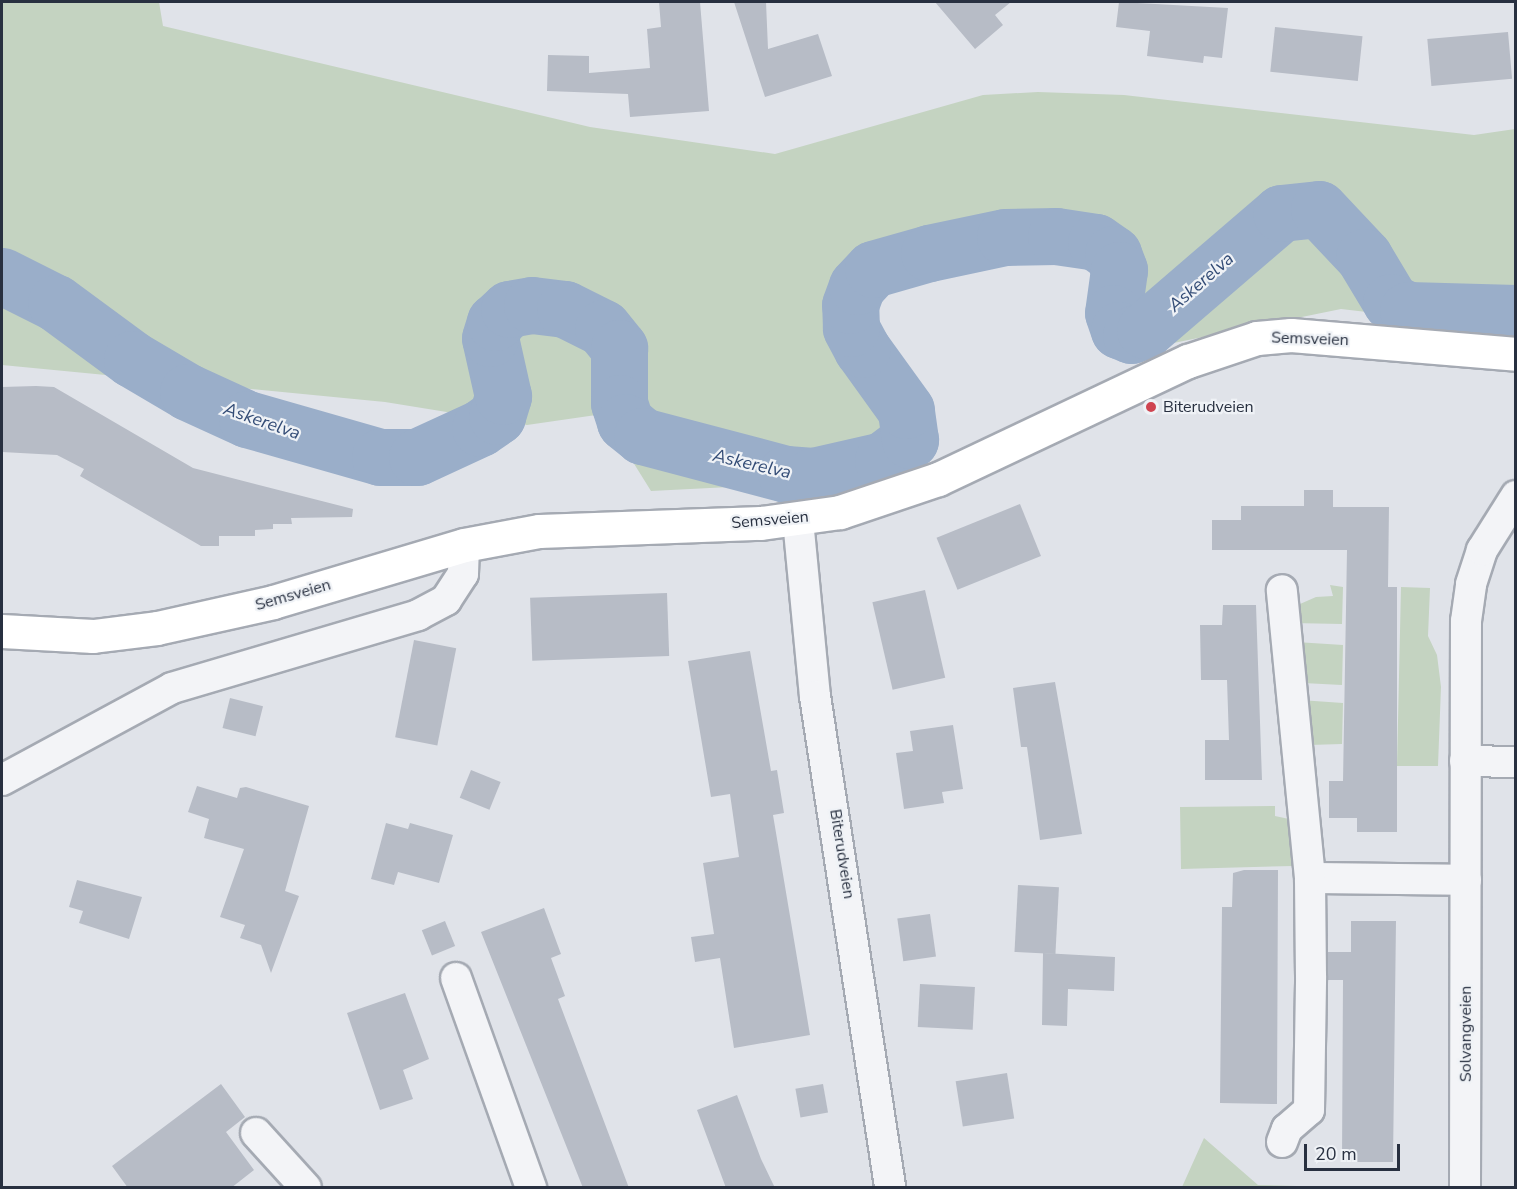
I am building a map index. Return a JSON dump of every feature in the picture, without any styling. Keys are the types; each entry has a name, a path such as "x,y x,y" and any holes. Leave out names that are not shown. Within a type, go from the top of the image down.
{"main road":[{"name":"Semsveien","path":"2,631 93,636 167,627 273,602 464,545 578,528 798,520 840,512 938,479 1188,361 1257,338 1291,335 1515,354"}],"street":[{"name":"Solvangveien","path":"1465,1188 1464,672 1471,584 1482,550 1515,496"},
{"name":"Biterudveien","path":"798,520 815,696 890,1188"},
{"path":"2,780 172,688 418,615 446,600 463,574 464,545"},
{"path":"1282,590 1310,878 1309,1110 1287,1129 1282,1142"},
{"path":"1465,761 1515,762"},
{"path":"1310,878 1466,880"},
{"path":"456,978 531,1188"},
{"path":"256,1133 306,1188"}],"green space":[{"path":"2,2 159,2 163,26 590,127 775,154 983,95 1038,92 1124,95 1474,135 1515,129 1515,324 1495,327 1341,309 1139,350 1119,330 1113,313 1119,270 1113,254 1096,242 1056,236 1005,237 874,269 857,286 850,305 851,328 906,410 910,440 790,484 651,491 603,414 527,425 385,402 2,365"},
{"path":"1330,585 1343,587 1342,624 1291,623 1300,604 1316,597 1333,596"},
{"path":"1401,587 1430,588 1428,636 1437,655 1441,687 1438,766 1397,766"},
{"path":"1296,642 1343,645 1342,685 1303,683"},
{"path":"1300,700 1343,703 1342,744 1309,745"},
{"path":"1275,806 1275,816 1289,819 1293,866 1181,869 1180,807"},
{"path":"1204,1138 1258,1185 1333,1187 1182,1187"}],"building":[{"path":"659,2 700,2 709,111 630,117 628,94 547,91 548,55 589,56 589,73 650,68 647,29 661,27"},
{"path":"734,2 766,2 768,49 818,34 832,76 765,97"},
{"path":"935,2 1011,2 995,15 1003,25 975,49"},
{"path":"1119,2 1228,8 1222,58 1204,56 1203,63 1147,56 1150,31 1116,27"},
{"path":"1275,27 1363,36 1358,81 1270,72"},
{"path":"1508,32 1512,79 1431,86 1427,39"},
{"path":"2,387 54,387 193,468 353,509 352,517 291,518 292,524 273,524 273,529 255,530 255,536 219,536 219,546 201,546 80,476 84,469 57,455 2,452"},
{"path":"1304,490 1333,490 1333,507 1389,507 1388,587 1397,587 1397,832 1357,832 1357,818 1329,818 1329,781 1343,781 1347,550 1212,550 1212,520 1241,520 1241,506 1304,506"},
{"path":"1020,504 1041,556 958,590 937,538"},
{"path":"925,590 945,678 893,690 872,602"},
{"path":"667,593 669,656 532,661 530,598"},
{"path":"1223,605 1256,605 1262,780 1205,780 1205,740 1229,740 1227,680 1201,680 1200,625 1222,625"},
{"path":"414,640 456,648 437,745 395,737"},
{"path":"750,651 771,771 777,770 784,813 773,815 810,1035 734,1048 720,958 695,962 691,937 714,934 703,863 739,857 730,794 711,797 688,661"},
{"path":"1055,682 1082,834 1040,840 1027,747 1021,747 1013,688"},
{"path":"230,698 263,706 255,736 223,728"},
{"path":"953,725 963,789 942,792 944,803 904,809 896,753 913,751 910,731"},
{"path":"471,770 501,782 489,810 460,798"},
{"path":"197,786 237,798 240,788 246,787 309,806 285,891 299,896 271,973 261,945 240,938 245,925 220,917 244,849 204,838 209,819 188,812"},
{"path":"386,823 408,829 410,823 453,835 439,883 398,872 394,885 371,879"},
{"path":"1244,870 1278,870 1277,1104 1220,1103 1222,907 1232,907 1233,873"},
{"path":"77,880 142,897 129,939 79,923 83,911 69,907"},
{"path":"1018,885 1059,887 1055,954 1014,952"},
{"path":"544,908 561,954 551,958 565,996 558,999 629,1188 583,1188 481,932"},
{"path":"930,914 936,957 903,961 897,919"},
{"path":"445,921 455,946 432,955 422,930"},
{"path":"1351,921 1396,921 1393,1162 1342,1162 1343,980 1328,980 1328,952 1351,952"},
{"path":"1043,953 1115,957 1114,991 1068,989 1067,1026 1042,1025"},
{"path":"920,984 975,987 973,1030 918,1027"},
{"path":"405,993 429,1059 403,1070 413,1099 380,1110 347,1013"},
{"path":"1007,1073 1014,1118 963,1127 956,1081"},
{"path":"221,1084 245,1117 226,1132 254,1170 231,1188 128,1188 112,1166"},
{"path":"823,1084 828,1113 800,1117 795,1089"},
{"path":"737,1095 761,1159 775,1188 726,1188 697,1110"}],"waterway":[{"name":"Askerelva","path":"2,276 56,303 132,359 188,392 247,419 380,457 417,457 480,428 497,416 503,396 490,338 495,322 509,309 532,305 565,309 603,328 619,348 619,403 625,422 642,436 786,474 813,476 883,460 910,440 906,410 862,349 851,328 850,305 857,286 873,269 929,253 1005,237 1056,236 1096,242 1113,254 1119,270 1113,313 1119,330 1131,335 1145,330 1281,213 1319,209 1364,257 1391,302 1408,310 1516,313"}],"place":[{"name":"Biterudveien","path":"1151,407"}]}
